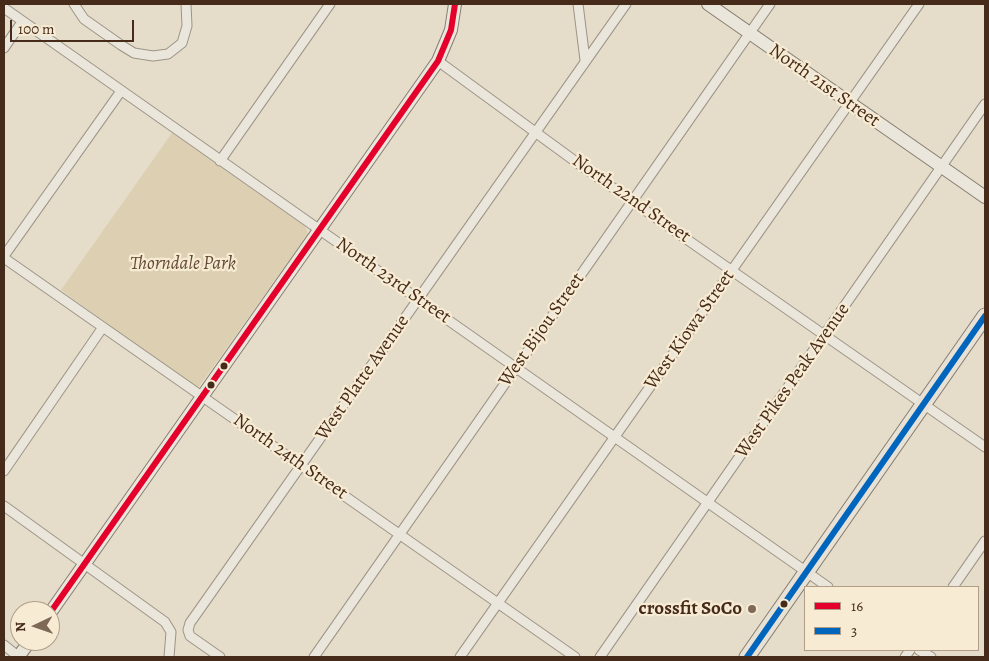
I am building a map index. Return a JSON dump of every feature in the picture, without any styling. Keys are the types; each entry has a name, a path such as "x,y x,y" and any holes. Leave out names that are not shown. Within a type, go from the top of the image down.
{"main road":[{"path":"59,601 438,62 451,30 455,4"},
{"name":"North 21st Street","path":"708,4 985,197"},
{"path":"747,657 985,316"}],"street":[{"path":"74,4 84,19 121,45 134,53 153,56 168,54 182,43 187,26 186,4"},
{"path":"220,161 330,4"},
{"path":"578,4 585,60"},
{"name":"West Platte Avenue","path":"220,657 190,636 188,630 190,623 626,4"},
{"name":"West Bijou Street","path":"314,657 770,4"},
{"name":"West Kiowa Street","path":"460,657 919,4"},
{"name":"North 23rd Street","path":"4,8 220,161 516,366 564,404 708,502 827,586"},
{"path":"4,48 22,22"},
{"name":"North 22nd Street","path":"438,62 985,447"},
{"path":"4,257 121,91"},
{"name":"West Pikes Peak Avenue","path":"600,657 985,104"},
{"name":"North 24th Street","path":"4,257 575,657"},
{"path":"4,471 103,327"},
{"path":"4,506 86,563 165,622 171,632 169,657"},
{"path":"954,586 985,541"},
{"path":"4,645 18,657"}],"green space":[{"name":"Thorndale Park","path":"172,133 305,226 308,234 198,388 194,387 61,290"}],"transit line":[{"name":"16","path":"58,601 438,61 451,30 455,4"},
{"name":"3","path":"747,657 985,316"}],"place":[{"name":"crossfit SoCo","path":"752,609"}]}
